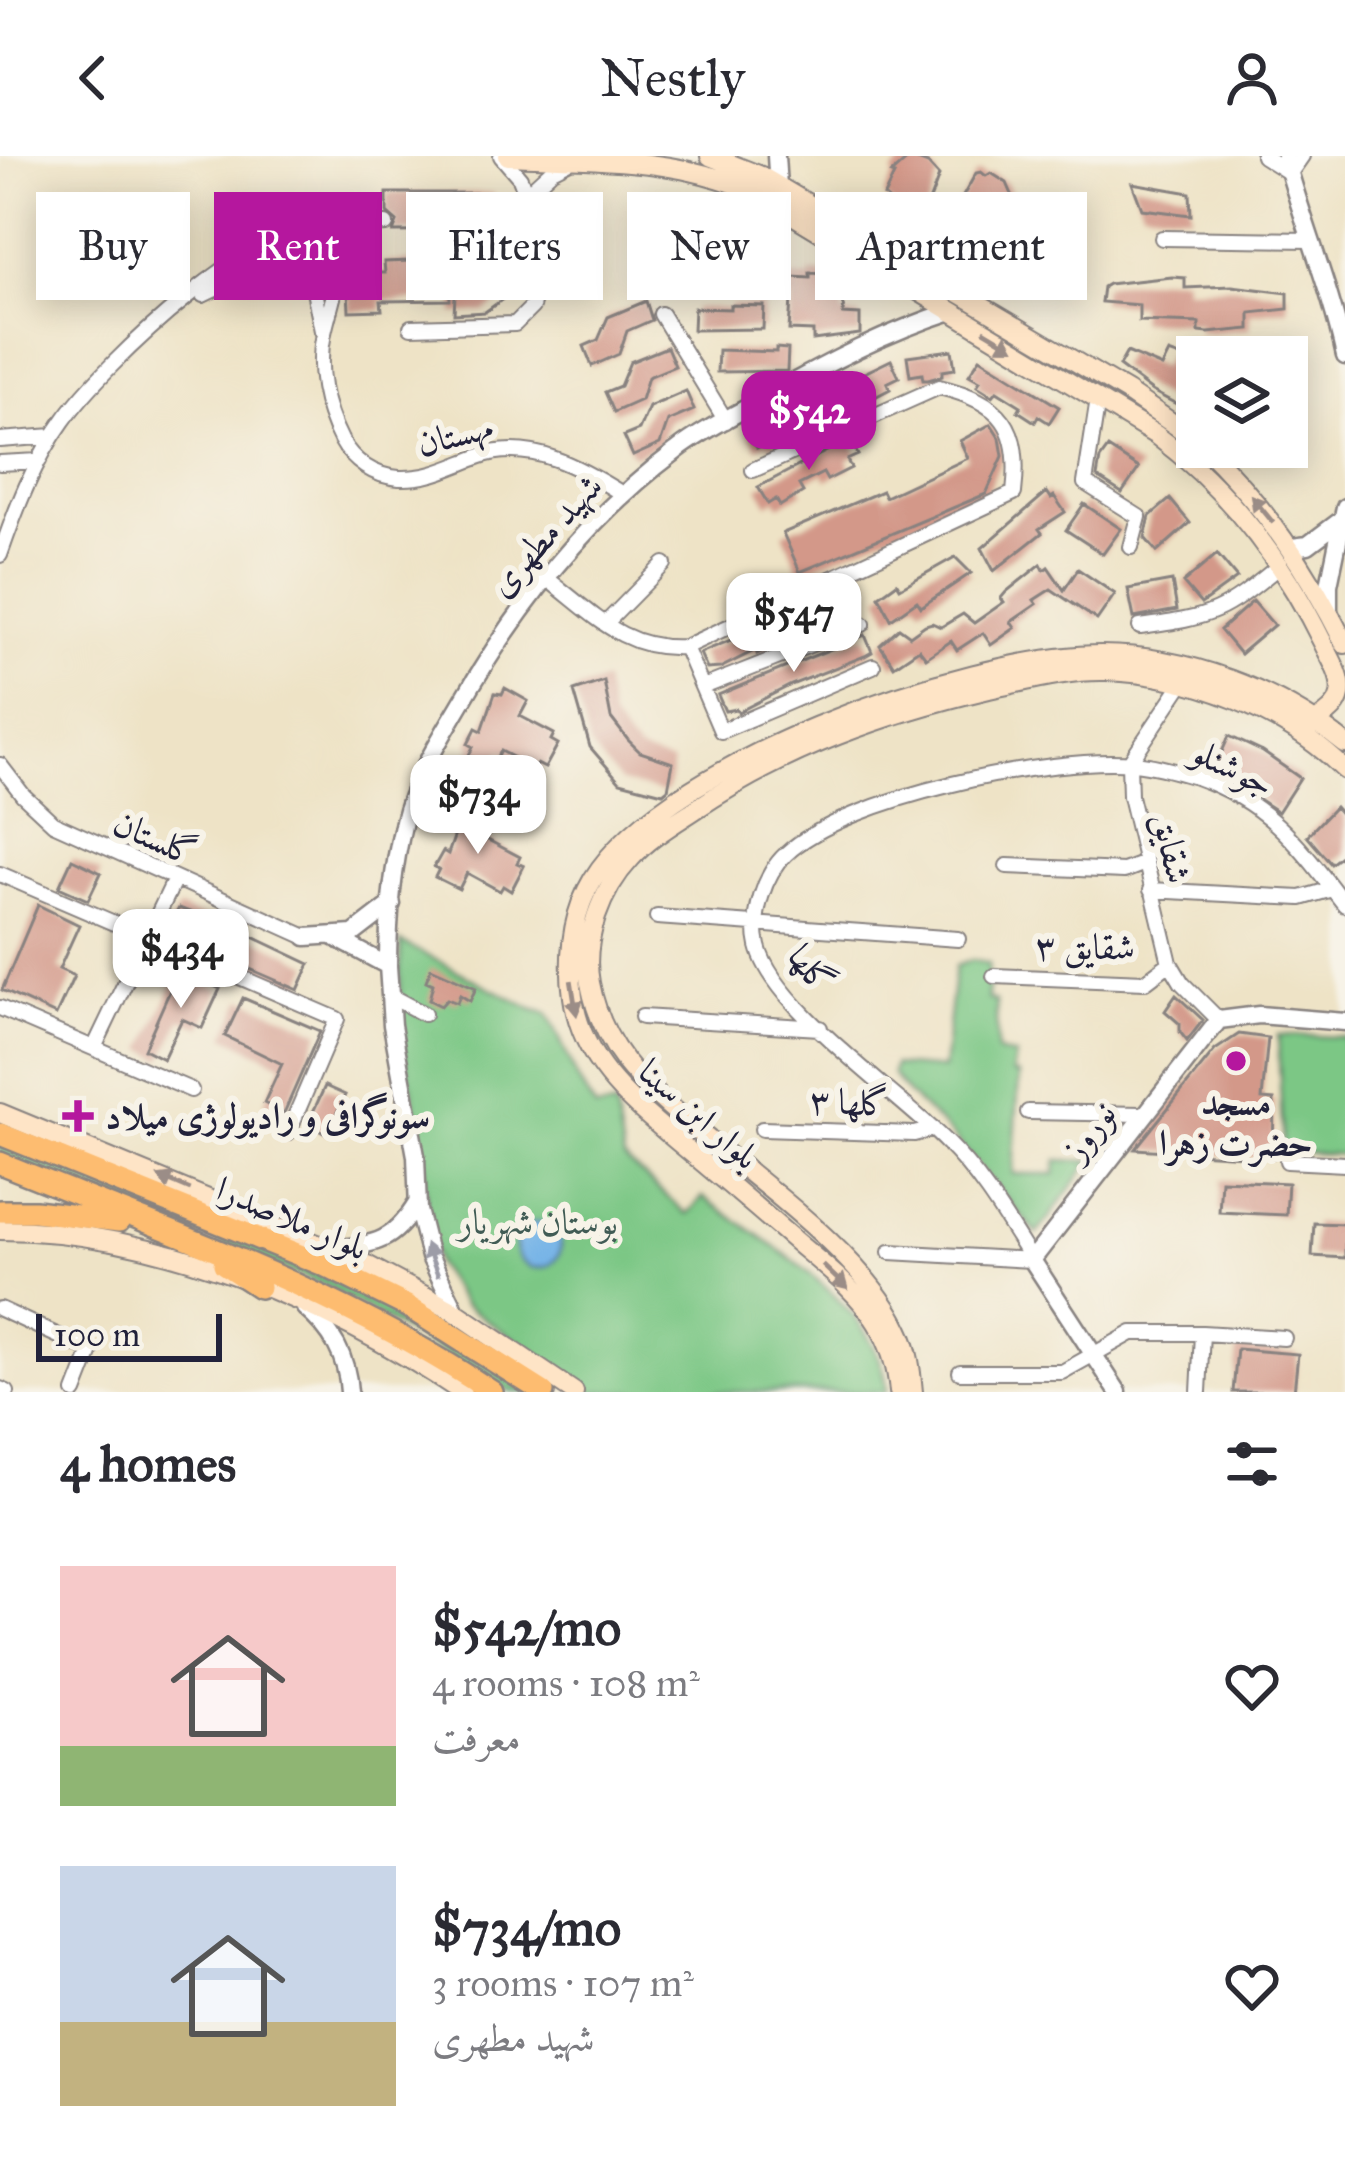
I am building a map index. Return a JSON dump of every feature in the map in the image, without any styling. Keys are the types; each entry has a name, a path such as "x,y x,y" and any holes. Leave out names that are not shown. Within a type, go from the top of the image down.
{"main road":[{"path":"504,156 694,169 759,192"},
{"path":"710,156 761,176 774,192"},
{"path":"791,204 957,302 1127,392 1176,426"},
{"path":"957,302 1186,458 1242,515 1279,566 1337,671 1342,711 1310,730"},
{"path":"1225,468 1292,547 1345,644"},
{"name":"بلوار ابن سینا","path":"899,1392 886,1339 862,1303 633,1103 594,1057 576,1017 569,959 586,890 616,848 695,789 851,710 988,672 1078,656 1149,659 1239,683 1310,730 1345,770"},
{"name":"بلوار ابن سینا","path":"914,1392 901,1332 867,1282 820,1235 635,1077 606,1036 588,966 589,945 603,899 627,862 645,843 765,768 858,725 1069,673 1106,671 1181,684 1240,701 1345,744"},
{"path":"0,1113 332,1250 457,1313 574,1392"},
{"name":"بلوار ملاصدرا","path":"0,1134 324,1265 407,1306 543,1392"},
{"name":"بلوار ملاصدرا","path":"0,1163 315,1291 398,1334 492,1392"},
{"path":"0,1211 90,1216 160,1228 259,1286"},
{"path":"0,1230 93,1235 167,1253 299,1304 462,1392"}],"street":[{"path":"504,156 525,192"},
{"path":"776,156 776,192"},
{"path":"1264,156 1288,164 1303,156"},
{"path":"528,192 552,170 574,159"},
{"path":"1288,164 1326,277 1345,356"},
{"path":"382,224 386,224"},
{"path":"1162,238 1311,240"},
{"path":"175,308 268,264 289,266 314,291 323,336"},
{"path":"0,555 39,461 103,370 214,279"},
{"path":"323,336 332,300"},
{"path":"411,327 515,324 534,300"},
{"name":"شهید مطهری","path":"457,1313 430,1257 418,1202 416,1156 392,1025 388,966 404,818 436,747 501,634 623,495 678,449 848,353 957,302"},
{"path":"661,314 726,422"},
{"name":"مهستان","path":"323,336 321,380 331,417 346,449 380,475 413,478 512,450 558,460 623,495"},
{"path":"546,578 631,642 658,649 686,647 1014,493 1016,473 1011,434 998,410 970,394 939,387 753,470"},
{"path":"1098,399 1085,483 1138,517 1131,548"},
{"path":"0,440 53,436"},
{"path":"0,463 39,461"},
{"path":"0,506 14,517"},
{"path":"1292,547 1308,545 1342,514"},
{"path":"1329,612 1342,514"},
{"path":"606,623 664,564"},
{"path":"1140,627 1202,619 1232,605 1279,566"},
{"path":"703,687 863,624"},
{"path":"686,647 722,731 873,666"},
{"path":"1129,763 1181,684"},
{"name":"گلها","path":"1032,1260 977,1176 933,1129 820,1028 765,965 757,941 763,886 774,866 803,840 854,814 1002,775 1090,762 1129,763"},
{"name":"شقایق","path":"1129,763 1130,796 1169,963 1219,1020"},
{"name":"جوشنلو","path":"1129,763 1200,779 1262,812 1290,833 1345,905"},
{"name":"گلستان","path":"0,765 53,823 306,937"},
{"path":"1006,866 1124,871 1145,863"},
{"path":"0,874 337,1019 288,1133"},
{"path":"94,1048 175,879"},
{"path":"1151,890 1301,898 1332,889"},
{"path":"306,937 352,934 392,904"},
{"path":"657,917 958,939"},
{"path":"334,937 388,966"},
{"name":"شقایق ۳","path":"994,976 1145,982 1169,963"},
{"path":"392,997 424,1014"},
{"path":"0,1008 191,1090"},
{"path":"1219,1020 1259,1016 1345,1022"},
{"path":"643,1017 820,1028"},
{"name":"نوروز","path":"1032,1260 1219,1020"},
{"path":"1028,1112 1143,1114"},
{"name":"گلها ۳","path":"762,1129 914,1134 933,1129"},
{"path":"1287,1161 1345,1164"},
{"path":"332,1250 378,1244 418,1202"},
{"path":"890,1252 1032,1260 1118,1392"},
{"path":"299,1304 330,1332 346,1366 350,1392"},
{"path":"0,1309 91,1351 75,1392"},
{"path":"960,1372 1062,1372 1132,1334 1284,1338"},
{"path":"1198,1392 1202,1334"}],"green space":[{"name":"بوستان شهریار","path":"401,942 547,1013 596,1109 615,1107 624,1159 687,1214 703,1197 817,1280 865,1332 880,1361 887,1392 592,1392 463,1304 436,1264 428,1222 419,1123 399,1028"},
{"path":"972,960 988,964 988,999 996,1002 997,1052 1015,1056 1012,1073 1019,1075 1013,1174 1055,1174 1057,1160 1091,1161 1037,1234 892,1074 894,1065 943,1069 955,966"},
{"path":"1278,1035 1345,1037 1345,1155 1283,1151"},
{"path":"0,1143 277,1252 407,1317 530,1392 511,1392 326,1286 0,1154"}],"water":[{"path":"538,1222 555,1228 561,1245 555,1262 538,1268 521,1262 515,1245 521,1228"}],"building":[{"path":"910,157 928,164 939,176 933,192 886,192 891,174"},
{"path":"976,173 991,173 1007,183 1011,192 965,192"},
{"path":"1132,183 1190,193 1191,215 1142,209"},
{"path":"387,193 406,193 406,232 393,232 397,222 387,213"},
{"path":"406,261 406,300 450,300 381,301 382,310 349,311 348,300 382,300 384,262"},
{"path":"810,273 815,273 815,300 844,300 843,314 860,315 860,334 813,340 813,331 789,330 791,277 810,278"},
{"path":"1185,278 1185,288 1232,286 1288,293 1288,309 1250,313 1250,329 1208,333 1199,332 1199,323 1139,321 1139,305 1101,302 1108,284"},
{"path":"455,300 502,300 485,312 454,314"},
{"path":"646,301 652,320 627,331 619,354 592,366 584,346 598,340 608,317"},
{"path":"730,305 764,306 763,329 693,330 694,308 730,309"},
{"path":"667,347 675,366 648,377 641,400 614,412 605,392 620,386 630,362"},
{"path":"776,348 788,349 787,371 717,372 718,350 776,352"},
{"path":"952,350 955,369 928,380 922,374 910,376 907,356"},
{"path":"1127,352 1162,367 1169,353 1176,356 1176,404 1152,391 1119,366"},
{"path":"980,358 1059,407 1049,423 1038,416 1035,422 997,391 993,396 977,386 980,381 969,375"},
{"path":"891,360 899,377 887,383 890,389 873,398 870,392 858,395 831,409 834,415 817,423 814,418 784,432 788,438 757,448 747,430"},
{"path":"686,391 694,410 668,421 660,444 633,456 624,436 639,430 649,407"},
{"path":"991,424 1003,456 986,494 800,572 783,533 882,491 885,497 968,458 960,441"},
{"path":"850,439 858,455 847,460 851,468 827,480 823,473 799,485 803,492 780,506 776,499 768,504 758,487"},
{"path":"1108,448 1139,468 1122,493 1097,477"},
{"path":"1047,492 1065,512 994,571 982,548"},
{"path":"1170,499 1190,523 1157,552 1145,538 1150,516"},
{"path":"1084,504 1121,529 1103,554 1066,530"},
{"path":"1217,554 1237,578 1201,604 1183,583"},
{"path":"955,557 971,573 921,607 917,601 891,619 879,596"},
{"path":"1041,564 1064,590 1078,569 1115,594 1097,620 1051,589 1011,622 1015,628 991,645 983,633 957,650 951,641 926,658 919,649 894,666 880,645 899,628 910,636 925,625 941,627 963,614 974,623 1004,602 1001,598 1006,592"},
{"path":"1172,581 1177,610 1134,618 1128,589"},
{"path":"846,591 853,609 842,618 810,627 794,638 792,634 720,668 707,669 700,653"},
{"path":"1253,601 1274,625 1240,654 1220,630"},
{"path":"865,635 872,652 865,656 738,712 725,711 718,695"},
{"path":"604,681 611,718 628,740 640,752 673,763 663,793 620,782 590,747 574,691"},
{"path":"505,688 528,701 520,716 554,734 551,740 558,744 545,768 537,764 534,768 501,751 492,767 469,755 473,747 468,744 476,728 482,731 495,693 502,694"},
{"path":"1229,736 1300,778 1278,812 1214,770"},
{"path":"1335,807 1345,818 1345,853 1331,864 1307,836"},
{"path":"471,811 495,823 486,839 520,857 517,863 524,866 511,891 503,886 500,891 467,873 459,889 435,877 439,869 434,867 443,851 448,854 462,815"},
{"path":"72,859 101,873 88,900 59,887"},
{"path":"38,905 79,925 59,969 74,976 56,1015 2,990"},
{"path":"179,908 213,921 202,949 169,935"},
{"path":"249,935 310,964 298,990 236,963"},
{"path":"431,968 476,988 470,1001 460,995 457,1003 447,999 441,1006 429,1000 433,984 426,981"},
{"path":"179,970 220,989 202,1028 182,1019 163,1059 144,1049"},
{"path":"1176,995 1203,1020 1187,1041 1180,1024 1165,1011"},
{"path":"243,998 320,1031 284,1113 264,1103 282,1064 225,1036"},
{"path":"1239,1034 1268,1038 1262,1099 1274,1100 1273,1158 1135,1149 1215,1050"},
{"path":"325,1086 345,1095 327,1134 307,1125"},
{"path":"1221,1180 1288,1183 1286,1215 1219,1212"},
{"path":"1314,1223 1345,1224 1345,1258 1312,1256"},
{"path":"1237,1349 1298,1354 1294,1392 1233,1392"}],"place":[{"name":"مسجد حضرت زهرا","path":"1236,1061"},
{"name":"سونوگرافی و رادیولوژی میلاد","path":"78,1116"}]}
